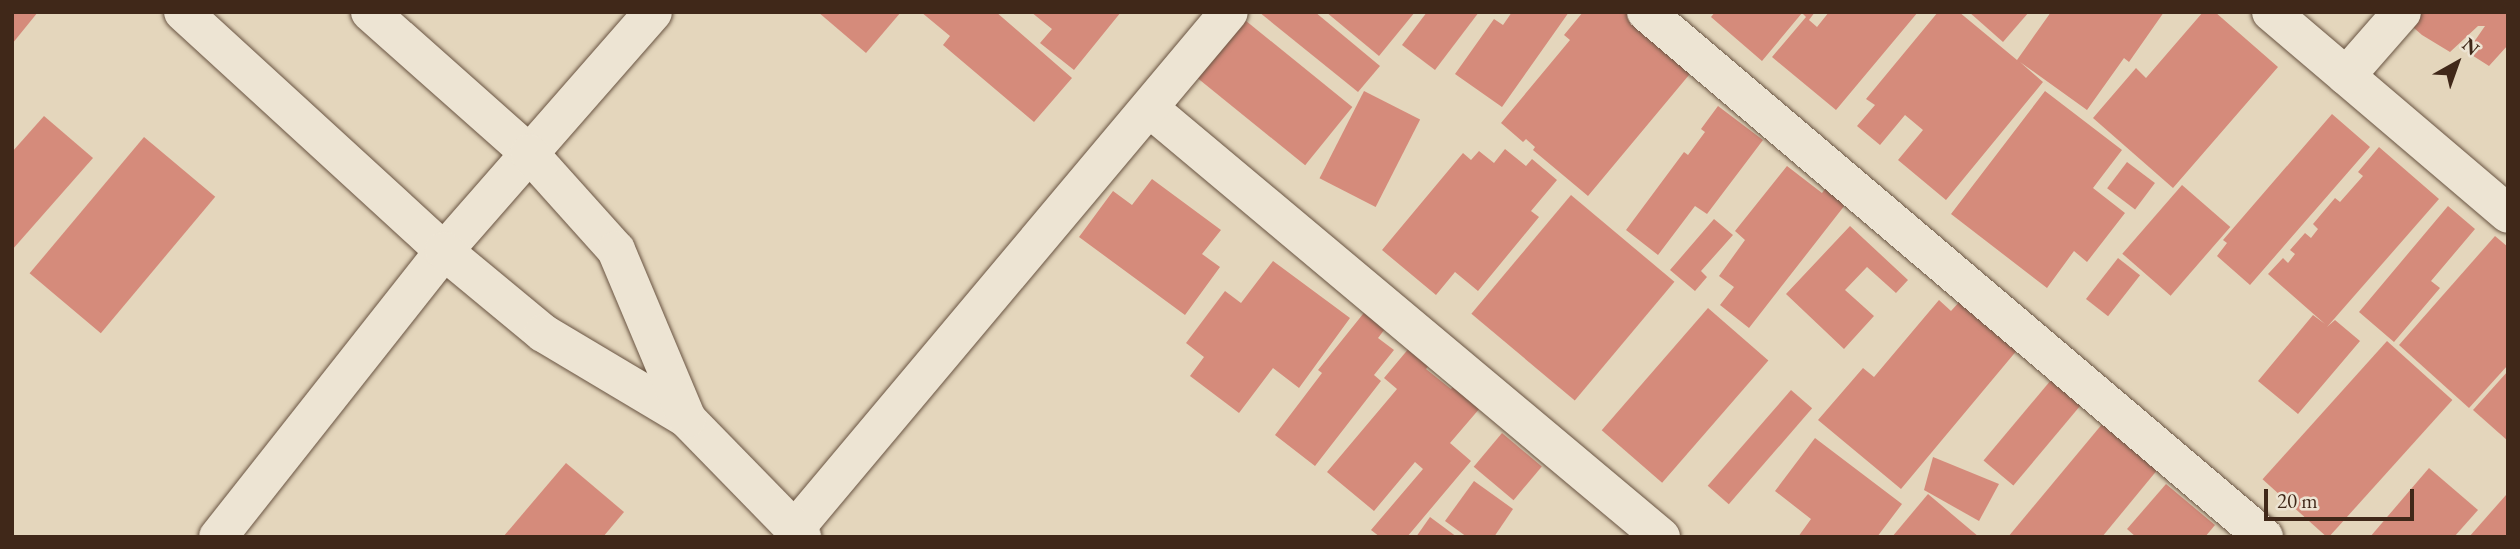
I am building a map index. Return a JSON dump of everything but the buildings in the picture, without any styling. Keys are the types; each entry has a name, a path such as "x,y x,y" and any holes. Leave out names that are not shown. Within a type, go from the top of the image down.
{"street":[{"path":"183,12 444,251 543,333 687,419 798,533 1229,12"},
{"path":"370,12 528,153 616,250 687,419"},
{"path":"218,537 444,251 653,12"},
{"path":"1646,12 2264,537"},
{"path":"2271,12 2508,214"},
{"path":"2346,76 2402,12"},
{"path":"1149,108 1661,537"}]}
